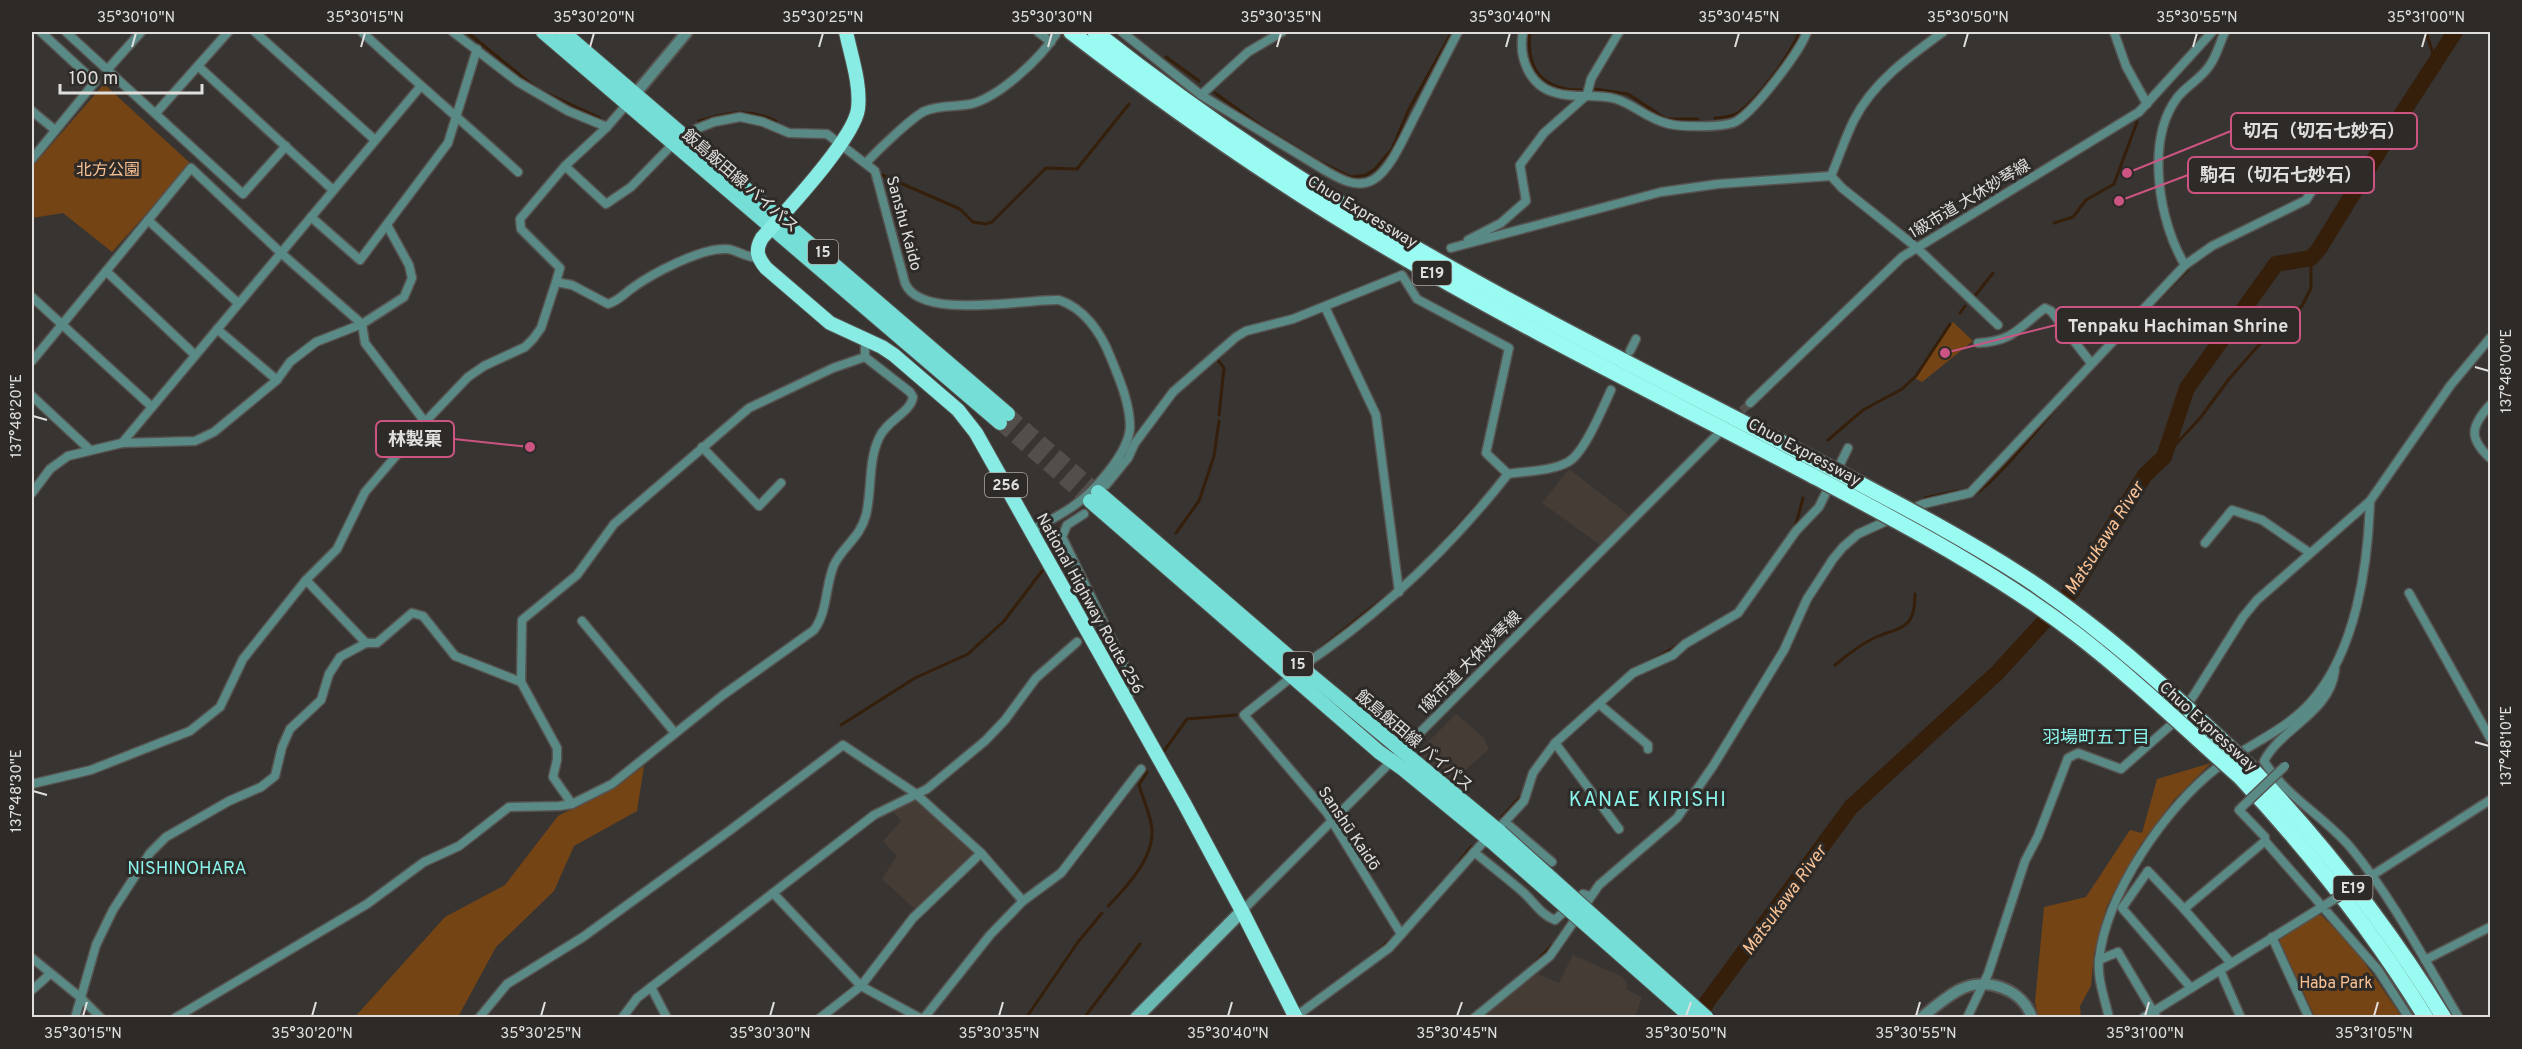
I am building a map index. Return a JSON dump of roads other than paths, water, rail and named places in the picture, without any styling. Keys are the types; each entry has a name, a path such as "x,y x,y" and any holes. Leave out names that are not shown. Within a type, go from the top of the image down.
{"highway":[{"path":"758,258 759,243 841,144 855,121 858,108 855,75 846,32"},
{"name":"Chuo Expressway","path":"1095,32 1224,127 1306,182 1391,234 1818,470"},
{"name":"Chuo Expressway","path":"1059,36 1299,194 1385,247 1500,312 1818,470 1939,526 2024,577 2154,677 2245,773 2349,906 2426,1017"},
{"name":"National Highway Route 256","path":"758,258 766,268 830,323 894,355 958,410 976,433 1242,911 1295,1017"},
{"name":"Chuo Expressway","path":"2245,773 2289,808 2333,862 2421,981 2444,1017"}],"main road":[{"name":"飯島飯田線 バイパス","path":"543,32 631,98 687,137 780,217 1004,418 771,228 631,98 563,32"},
{"name":"飯島飯田線 バイパス","path":"1098,492 1297,671 1391,761 1496,833 1692,1017"},
{"name":"飯島飯田線 バイパス","path":"1297,671 1401,751 1707,1017"},
{"path":"1137,1017 1242,911"}],"street":[{"path":"32,159 95,82 40,32"},
{"path":"66,32 243,194 286,146"},
{"path":"107,70 141,32"},
{"path":"156,113 228,32"},
{"path":"255,32 375,140"},
{"path":"362,32 420,87 456,115 518,172"},
{"path":"453,32 518,82 568,111 607,127"},
{"path":"32,784 91,770 190,730 220,707 243,659 306,580 337,549 365,492 425,422 468,377 484,366 496,363 525,347 541,328 560,268 521,229 520,219 565,166 607,127 687,32"},
{"path":"1038,32 1059,36"},
{"path":"1122,32 1201,95 1326,171 1344,181 1359,184 1374,180 1402,147 1414,117 1458,32"},
{"path":"1201,95 1248,52 1282,32"},
{"path":"1523,32 1521,57 1536,81 1556,93 1604,96 1625,102 1649,119 1672,125 1727,125 1736,122 1749,111 1770,86 1807,32"},
{"path":"1619,32 1592,79 1587,95 1544,133 1520,165 1526,201 1501,223 1451,248 1661,192 1718,184 1831,176"},
{"path":"1831,176 1855,118 1872,94 1901,62 1943,32"},
{"path":"2114,32 2126,66 2147,104"},
{"name":"1級市道 大休妙琴線","path":"1750,403 1902,256 2111,130 2147,104 2212,32"},
{"path":"2185,265 2176,251 2167,226 2158,177 2164,129 2177,98 2210,66 2225,32"},
{"path":"687,137 696,129 714,122 741,117 758,120 789,133 827,134 866,163 879,148 925,111 938,107 972,104 996,93 1059,36"},
{"path":"311,217 360,260 448,143 477,49"},
{"path":"198,66 333,190"},
{"path":"122,443 420,87"},
{"path":"32,111 55,130"},
{"path":"565,166 606,204 631,187 669,148"},
{"name":"Sanshu Kaido","path":"866,163 875,171 905,283 908,291 915,297 950,305 1051,300 1067,302 1095,326 1104,340 1121,384 1130,420 1126,444 1087,496 1032,530"},
{"path":"32,361 191,168 281,253 362,324 365,344 425,422"},
{"path":"1831,176 1842,188 1916,247 1998,325"},
{"path":"1474,1017 1550,956 1599,885 1677,818 1692,798 1784,650 1815,586 1843,547 1858,534 1923,504 1970,492 2185,265 2212,246 2306,200 2318,181"},
{"path":"148,220 238,303"},
{"path":"32,494 50,469 68,456 122,443 195,441 214,432 277,380 290,362 316,342 362,324 404,297 412,278 409,265 387,225"},
{"path":"556,282 572,285 608,304 619,300 632,289 675,264 699,254 728,248 746,257 758,258"},
{"path":"106,271 195,355"},
{"path":"1098,492 1128,458 1135,443 1173,393 1236,337 1246,331 1293,319 1402,275 1417,299 1509,348 1486,453 1508,474"},
{"path":"32,297 152,407"},
{"path":"1325,307 1376,415 1399,592"},
{"path":"1978,343 1999,342 2016,333 2045,308 2051,311 2091,363"},
{"path":"217,328 277,380"},
{"path":"1967,1017 1988,974 2025,861 2038,836 2068,758 2078,753 2121,769 2172,724 2256,600 2370,501 2450,386 2490,338"},
{"path":"865,339 865,357"},
{"path":"1630,351 1636,339"},
{"path":"572,804 553,777 557,748 521,682 522,620 578,575 614,524 748,408 832,368 865,357"},
{"path":"175,1017 367,904 424,862 459,846 509,807 572,804 612,784 723,695 814,630 820,622 834,564 860,532 863,524 879,436 894,418 911,406 914,397 865,357"},
{"path":"1331,821 1244,715 1297,671 1368,619 1399,592 1430,563 1487,501 1508,474 1560,465 1572,460 1581,448 1611,390"},
{"path":"32,396 90,450"},
{"path":"2490,405 2479,417 2475,431 2478,447 2490,458"},
{"name":"1級市道 大休妙琴線","path":"1242,911 1717,435"},
{"path":"702,447 759,506 781,483"},
{"path":"1295,1017 1375,960 1401,934 1474,852 1496,833 1524,801 1533,773 1555,743 1633,673 1673,655 1685,644 1738,613 1796,531 1819,507 1848,448"},
{"path":"2370,501 2369,542 2362,586 2335,665 2333,680 2324,697 2311,713 2270,749 2264,761 2278,779 2349,846 2425,960 2459,1017"},
{"path":"2205,543 2232,510 2262,520 2310,553"},
{"path":"1084,514 1067,525 1062,537 1135,687 1126,699"},
{"path":"306,580 366,643"},
{"path":"2409,593 2490,738"},
{"path":"75,1017 96,945 113,910 150,854 166,837 229,801 261,788 275,776 282,747 291,729 321,700 329,674 340,657 366,643 377,643 412,614 423,616 455,656 521,682"},
{"path":"582,621 675,733"},
{"path":"622,1017 637,998 874,815 927,789 985,741 1005,720 1036,678 1077,642"},
{"path":"2109,1017 2099,973 2099,960 2103,941 2121,891 2142,853 2174,809 2216,768 2272,735 2310,703 2335,665"},
{"path":"1599,704 1648,745 1648,749"},
{"path":"1555,743 1619,830"},
{"path":"479,1017 507,984 588,933 843,745 915,793 981,853 1023,901"},
{"path":"2285,766 2240,810 2378,970 2409,1017"},
{"path":"773,892 861,986 922,1017 990,935 1023,901 1061,873 1141,769"},
{"path":"2143,1017 2155,1014 2191,988 2490,800"},
{"name":"Sanshū Kaidō","path":"1331,821 1401,934"},
{"path":"1496,833 1552,862"},
{"path":"2184,909 2265,841"},
{"path":"1474,852 1524,893 1544,915 1552,920 1555,920 1583,894 1590,896"},
{"path":"820,1017 861,986 913,918 981,853"},
{"path":"2191,988 2122,908 2148,871 2231,963"},
{"path":"2425,960 2490,927"},
{"path":"2272,938 2309,1017"},
{"path":"2099,960 2118,952 2155,1014"},
{"path":"32,958 101,1017"},
{"path":"2220,970 2241,1017"},
{"path":"32,990 50,974"},
{"path":"1922,1017 1960,990 1982,985 2007,989 2018,996 2028,1005 2032,1017"},
{"path":"651,987 667,1017"}],"waterway":[{"path":"467,32 536,88"},
{"path":"1215,93 1261,126 1318,161 1351,177 1366,175 1375,169 1392,149 1409,109 1452,32"},
{"path":"1530,32 1531,57 1539,75 1556,86 1581,90"},
{"path":"1715,118 1736,114 1756,97 1781,64 1800,32"},
{"path":"2426,32 2435,60"},
{"name":"Matsukawa River","path":"1699,1018 1707,1002 1851,807 1997,673 2072,591 2145,475 2164,457 2187,388 2276,264 2311,258 2319,249 2455,32"},
{"path":"1166,57 1199,81"},
{"path":"1595,89 1628,94 1666,119 1698,119"},
{"path":"544,92 600,118"},
{"path":"882,175 960,209 973,222 986,224 992,222 1046,168 1077,169 1129,104"},
{"path":"699,121 719,115 738,113 757,114 776,121"},
{"path":"2054,223 2073,217 2086,200 2114,184 2137,122"},
{"path":"2164,457 2201,417 2229,379 2265,338 2302,306 2311,288 2311,258"},
{"path":"2156,302 2188,269"},
{"path":"1974,297 1993,273"},
{"path":"1960,313 1965,306"},
{"path":"2122,338 2146,313"},
{"path":"1828,440 1863,410 1902,389 1916,376 1950,324"},
{"path":"1217,359 1224,368 1219,415"},
{"path":"1969,497 2001,471 2057,407"},
{"path":"1176,533 1199,501 1214,456 1219,421"},
{"path":"1925,498 1958,491"},
{"path":"1445,540 1487,494"},
{"path":"1795,528 1803,498"},
{"path":"841,725 915,678 968,654 1004,621 1042,571"},
{"path":"1835,665 1874,638 1905,625 1913,614 1915,594"},
{"path":"1322,647 1385,597"},
{"path":"1649,662 1680,644"},
{"path":"1164,751 1187,719 1236,715"},
{"path":"1108,906 1136,874 1151,845 1151,823 1139,785 1147,772"},
{"path":"1502,817 1522,795"},
{"path":"1459,862 1471,847"},
{"path":"1434,891 1443,881"},
{"path":"1026,1018 1078,942 1102,913"},
{"path":"1374,954 1392,939"},
{"path":"1084,1018 1140,944"},
{"path":"1534,964 1552,945"}],"tunnel":[{"path":"1733,419 1750,403"},
{"path":"1008,414 1098,492"},
{"path":"1000,423 1090,501"}],"place":[{"name":"切石（切石七妙石）","path":"2127,173"},
{"name":"駒石（切石七妙石）","path":"2119,201"},
{"name":"Tenpaku Hachiman Shrine","path":"1945,353"},
{"name":"林製菓","path":"530,447"}],"district":[{"name":"羽場町五丁目","path":"2096,737"},
{"name":"KANAE KIRISHI","path":"1648,799"},
{"name":"NISHINOHARA","path":"187,868"}],"park label":[{"name":"北方公園","path":"108,169"},
{"name":"Haba Park","path":"2336,982"}]}
